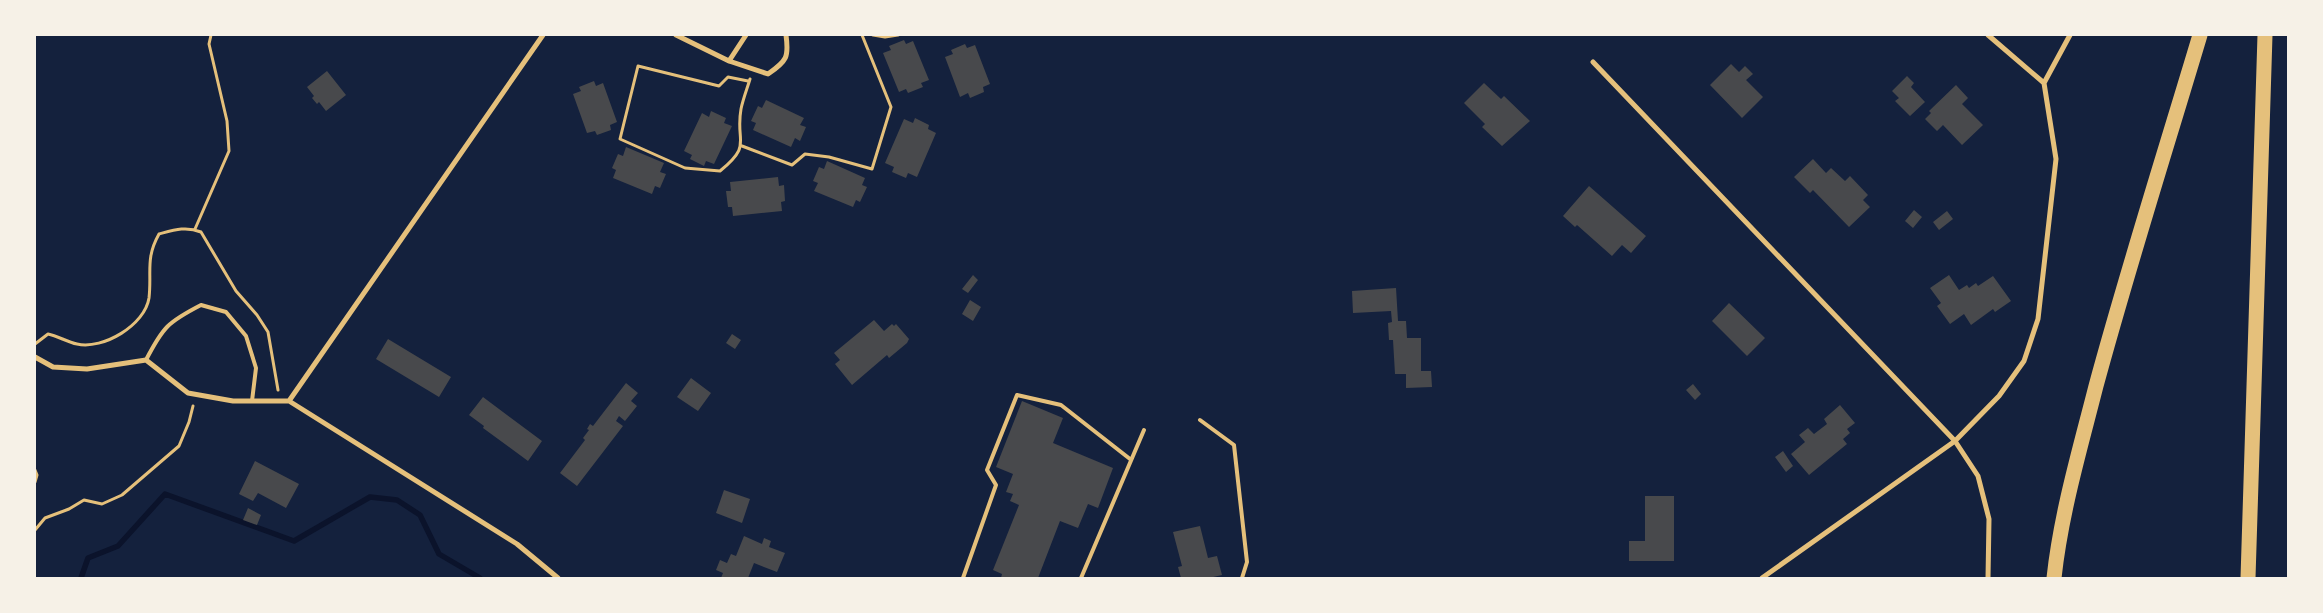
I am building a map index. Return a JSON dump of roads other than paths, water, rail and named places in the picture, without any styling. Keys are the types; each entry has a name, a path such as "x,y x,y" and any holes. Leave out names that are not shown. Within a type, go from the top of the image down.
{"highway":[{"path":"2054,578 2069,495 2102,366 2200,35"},
{"path":"2248,578 2265,35"}],"street":[{"path":"289,401 543,35"},
{"path":"676,35 729,60 768,74 782,64 788,52 786,35"},
{"path":"729,60 746,35"},
{"path":"1988,35 2044,84"},
{"path":"1762,578 1955,441 1999,396 2024,361 2038,319 2056,159 2044,84 2070,35"},
{"path":"1593,62 1955,441 1978,476 1989,519 1988,578"},
{"path":"35,357 53,367 86,368 146,360 160,373 188,393 233,401 289,401 517,544 558,578"}],"lane":[{"path":"146,360 158,336 175,318 201,305 226,312 246,336 256,368 252,401"},
{"path":"962,578 996,485 986,470 1017,396 1061,405 1130,459"},
{"path":"1200,420 1234,445 1247,562 1242,578"},
{"path":"1081,578 1130,459 1144,430"}],"waterway":[{"path":"81,578 88,558 118,546 165,494 294,541 370,497 397,500 420,515 439,554 480,578"}]}
